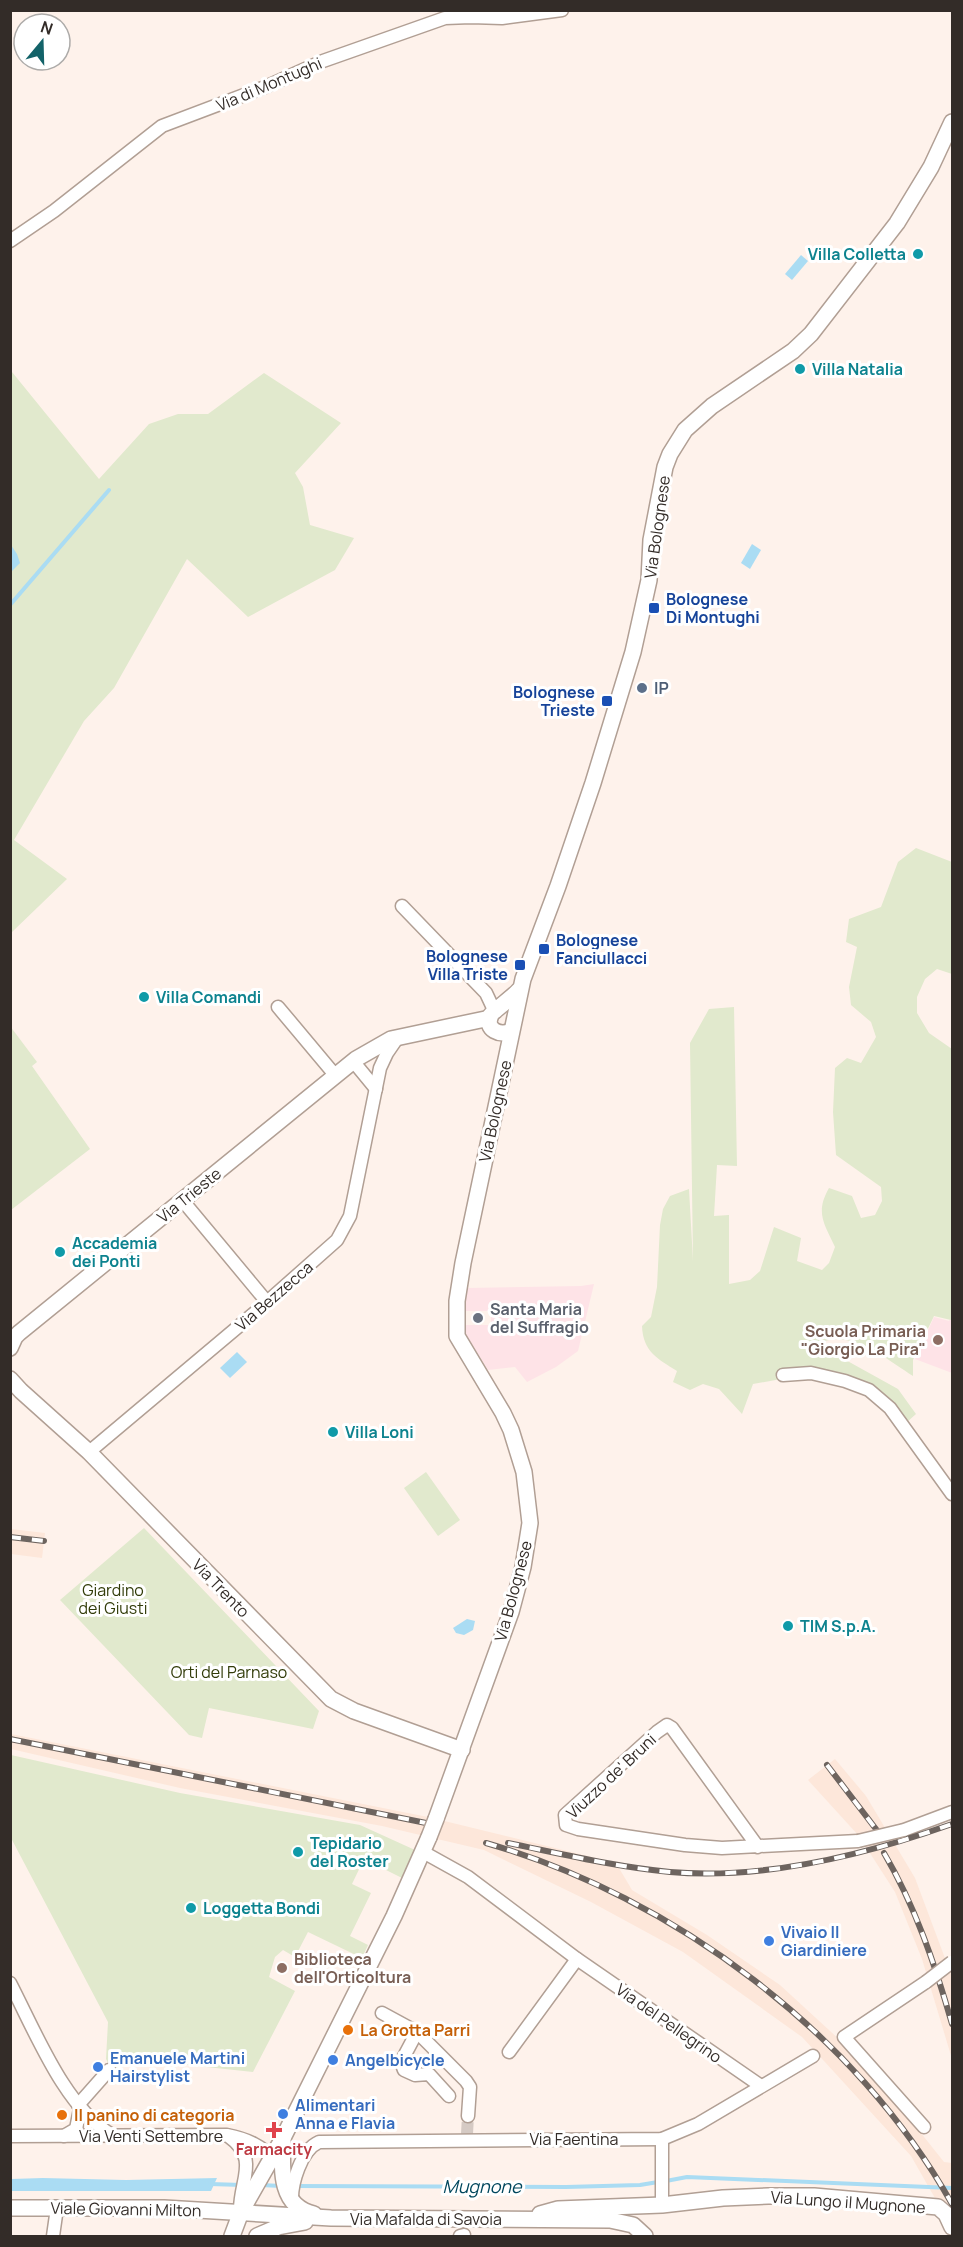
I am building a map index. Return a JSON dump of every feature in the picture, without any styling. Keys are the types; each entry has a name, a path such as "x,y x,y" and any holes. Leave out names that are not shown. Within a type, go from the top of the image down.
{"main road":[{"name":"Via Bolognese","path":"232,2236 247,2194 276,2158 423,1852 511,1612 523,1567 529,1528 524,1472 511,1430 494,1398 460,1345 455,1328 457,1301 467,1242 521,988 593,783 629,667 649,580 651,540 665,467 685,430 712,406 793,351 811,334 897,223 931,167 952,122"},
{"name":"Via Bolognese","path":"495,1012 521,988"},
{"path":"511,1010 513,1024 502,1034 490,1025 495,1012 511,1010"},
{"name":"Via Trieste","path":"12,1341 353,1061 378,1045 398,1037 495,1012"},
{"name":"Via Trento","path":"12,1383 89,1452 334,1701 354,1711 462,1750"},
{"path":"276,2158 284,2186 291,2198 304,2211 331,2218"},
{"name":"Via Lungo il Mugnone","path":"520,2219 558,2209 662,2200 814,2196 938,2207 946,2214 952,2227"},
{"name":"Viale Giovanni Milton","path":"10,2208 164,2208 241,2212"},
{"name":"Via Mafalda di Savoia","path":"241,2212 331,2218 520,2219"},
{"name":"Via Mafalda di Savoia","path":"257,2236 278,2227 331,2218"},
{"path":"520,2219 615,2221 633,2225 645,2236"}],"street":[{"name":"Via di Montughi","path":"10,241 54,211 162,126 257,90 323,61 445,18 471,16 502,18 562,10"},
{"path":"402,906 486,993 495,1012"},
{"path":"278,1007 335,1075"},
{"name":"Via Bezzecca","path":"89,1452 267,1302 330,1247 342,1233 350,1216 383,1061 398,1037"},
{"path":"353,1061 376,1089"},
{"path":"183,1201 267,1302"},
{"path":"783,1375 811,1373 845,1381 869,1390 890,1408 952,1494"},
{"name":"Viuzzo de' Bruni","path":"758,1848 672,1728 667,1725 564,1818 566,1825 573,1828 664,1842 722,1848 758,1848 826,1842 858,1842 904,1830 952,1812"},
{"name":"Via del Pellegrino","path":"423,1852 468,1877 577,1959 761,2086"},
{"path":"509,2052 577,1959"},
{"path":"924,2127 844,2037 952,1962"},
{"path":"10,1983 56,2072 79,2107 113,2136"},
{"path":"382,2013 417,2032 470,2086 468,2116"},
{"path":"417,2032 401,2062 404,2070 415,2075 429,2074 449,2096"},
{"name":"Via Faentina","path":"291,2198 305,2157 315,2144 330,2141 467,2137 662,2139 698,2124 813,2056"},
{"path":"79,2107 109,2070"},
{"name":"Via Venti Settembre","path":"61,2137 76,2129 79,2107"},
{"path":"227,2135 240,2146 244,2154 247,2194"},
{"name":"Via Venti Settembre","path":"10,2136 227,2135 250,2141 276,2158"},
{"path":"662,2139 662,2200"},
{"path":"53,2236 57,2208"}],"shaded area":[{"path":"594,1284 578,1351 556,1367 527,1382 515,1367 488,1370 465,1333 465,1325 491,1325 491,1311 465,1311 467,1288"},
{"name":"Scuola Primaria \"Giorgio La Pira\"","path":"952,1313 952,1373 915,1359 934,1317 949,1321"},
{"path":"11,1529 45,1533 42,1558 11,1554"},
{"path":"11,1734 428,1817 616,1863 632,1890 707,1935 780,1985 866,2064 944,2162 952,2163 952,2228 911,2156 802,2037 683,1952 591,1902 484,1850 382,1826 180,1788 11,1749"},
{"path":"835,1759 866,1796 915,1878 952,1977 952,2059 922,1959 895,1892 859,1836 808,1780"}],"green space":[{"path":"12,372 99,479 149,424 178,414 208,414 264,373 341,423 295,473 303,487 310,525 354,538 335,570 248,617 187,559 114,688 84,721 14,840 67,879 11,933 11,374"},
{"path":"916,848 952,862 952,974 937,969 925,979 917,997 917,1013 929,1033 952,1049 952,1317 951,1320 934,1316 913,1360 913,1376 860,1344 836,1339 825,1341 824,1348 898,1389 916,1414 906,1423 891,1400 854,1378 825,1371 753,1384 742,1414 719,1389 703,1384 690,1390 673,1382 677,1371 653,1354 643,1335 642,1326 651,1317 657,1287 663,1209 670,1196 689,1189 693,1261 690,1043 709,1009 734,1007 737,1166 717,1165 714,1216 729,1215 729,1284 750,1280 760,1271 774,1227 801,1238 797,1261 822,1270 829,1263 835,1247 822,1211 822,1204 829,1188 852,1196 861,1218 875,1215 882,1201 881,1187 836,1155 833,1112 835,1068 847,1058 861,1063 876,1037 871,1022 851,1005 849,987 857,947 846,942 849,919 881,907 898,862"},
{"path":"10,1026 37,1062 32,1066 90,1149 11,1210"},
{"path":"426,1472 460,1520 438,1536 404,1488"},
{"path":"144,1528 319,1711 313,1729 209,1708 202,1738 189,1735 60,1600"},
{"path":"11,1755 180,1793 360,1825 415,1850 402,1878 364,1859 352,1884 371,1893 350,1936 368,1945 362,1958 308,1932 295,1957 283,1950 275,1957 269,1977 295,1991 253,2072 141,2060 118,2068 110,2067 106,2059 108,2022 11,1838"}],"water":[{"path":"801,255 808,261 792,280 785,274"},
{"path":"752,544 761,550 750,569 741,563"},
{"path":"11,545 20,563 11,572"},
{"path":"237,1352 247,1362 230,1378 220,1368"},
{"path":"467,1619 475,1621 473,1630 464,1635 456,1633 453,1628"},
{"path":"217,2178 211,2191 11,2191 11,2179 126,2180"}],"waterway":[{"path":"10,605 109,490"},
{"name":"Mugnone","path":"666,2181 687,2177 952,2188"},
{"name":"Mugnone","path":"294,2186 566,2187 640,2185 658,2182"},
{"name":"Mugnone","path":"210,2184 242,2185"},
{"name":"Mugnone","path":"261,2185 281,2186"}],"tunnel":[{"path":"467,2134 468,2116"}],"railway":[{"path":"10,1537 44,1541"},
{"path":"10,1739 426,1823"},
{"path":"827,1765 879,1833"},
{"path":"508,1843 630,1867 706,1874 778,1869 814,1863 884,1846 952,1824"},
{"path":"486,1843 556,1867 625,1898 691,1936 754,1980 812,2029 866,2083 912,2142 952,2204"},
{"path":"884,1853 923,1936 952,2024"}],"place":[{"name":"Villa Colletta","path":"918,254"},
{"name":"Villa Natalia","path":"800,369"},
{"name":"Bolognese Di Montughi","path":"654,608"},
{"name":"IP","path":"642,688"},
{"name":"Bolognese Trieste","path":"607,701"},
{"name":"Bolognese Fanciullacci","path":"544,949"},
{"name":"Bolognese Villa Triste","path":"520,965"},
{"name":"Villa Comandi","path":"144,997"},
{"name":"Accademia dei Ponti","path":"60,1252"},
{"name":"Santa Maria del Suffragio","path":"478,1318"},
{"name":"Scuola Primaria \"Giorgio La Pira\"","path":"938,1340"},
{"name":"Villa Loni","path":"333,1432"},
{"name":"TIM S.p.A.","path":"788,1626"},
{"name":"Tepidario del Roster","path":"298,1852"},
{"name":"Loggetta Bondi","path":"191,1908"},
{"name":"Vivaio Il Giardiniere","path":"769,1941"},
{"name":"Biblioteca dell'Orticoltura","path":"282,1968"},
{"name":"La Grotta Parri","path":"348,2030"},
{"name":"Angelbicycle","path":"333,2060"},
{"name":"Emanuele Martini Hairstylist","path":"98,2067"},
{"name":"Alimentari Anna e Flavia","path":"283,2114"},
{"name":"Il panino di categoria","path":"62,2115"},
{"name":"Farmacity","path":"274,2130"}],"park label":[{"name":"Giardino dei Giusti","path":"113,1599"},
{"name":"Orti del Parnaso","path":"229,1672"}]}
